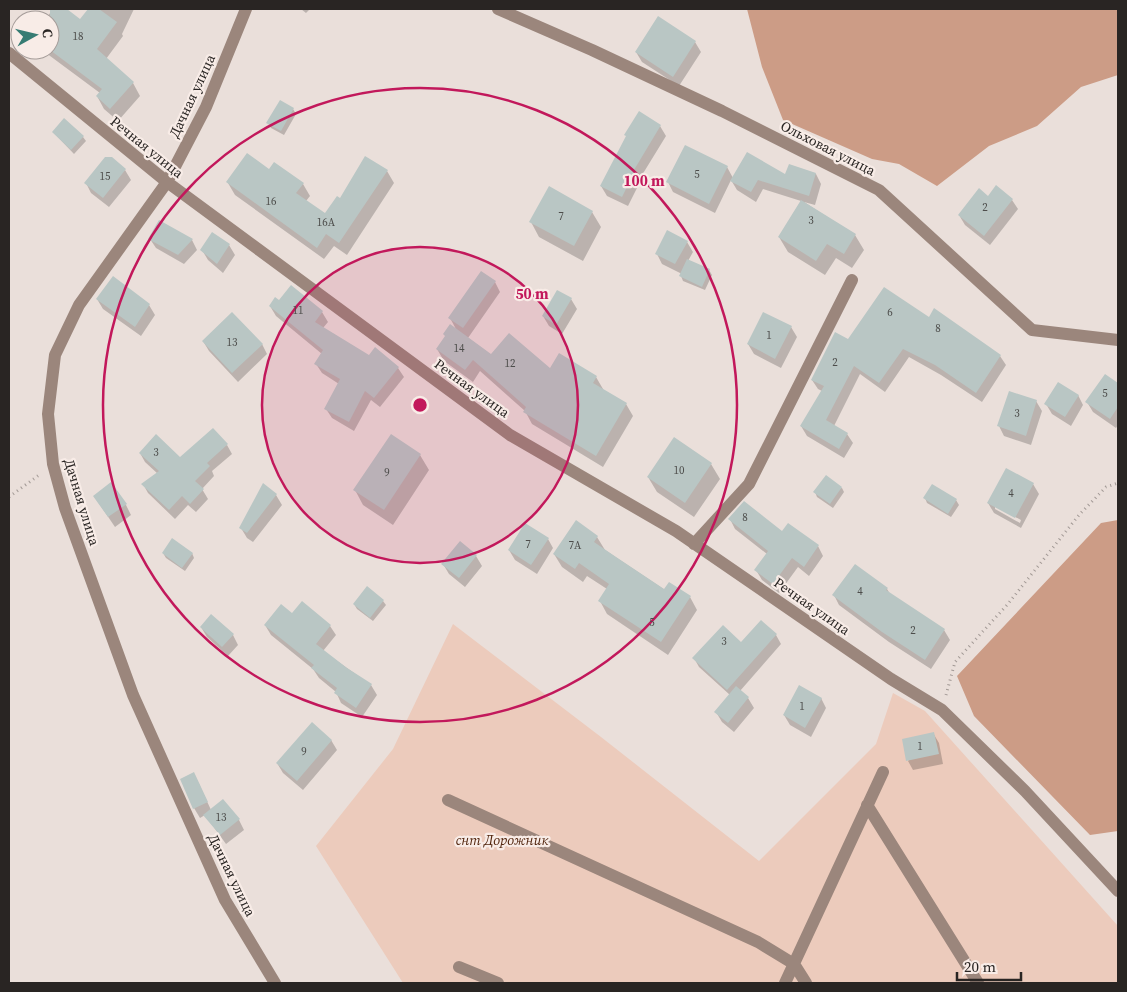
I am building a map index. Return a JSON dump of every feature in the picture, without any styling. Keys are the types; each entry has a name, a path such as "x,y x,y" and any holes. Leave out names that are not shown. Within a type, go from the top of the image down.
{"street":[{"name":"Дачная улица","path":"246,9 206,107 167,182 79,305 55,355 48,414 53,464 65,508 133,696 225,900 275,983"},
{"name":"Ольховая улица","path":"498,9 592,50 714,107 878,190 1032,330 1118,340"},
{"name":"Речная улица","path":"9,53 167,182 510,435 676,531 891,679 942,710 1025,791 1118,891"},
{"path":"694,544 749,484 852,280"},
{"path":"785,983 883,772"},
{"path":"448,800 758,942 794,964 806,983"},
{"path":"867,805 978,983"},
{"path":"459,966 498,983"}],"path":[{"path":"9,498 53,464"},
{"path":"942,710 956,662 1007,605 1078,515 1106,487 1118,483"}],"green space":[{"name":"снт Дорожник","path":"453,624 759,861 876,744 893,693 925,711 1118,926 1118,983 403,983 316,846 393,749"}],"shaded area":[{"path":"747,9 1118,9 1118,75 1081,87 1037,126 989,146 937,186 899,164 872,159 783,120 762,67"},
{"path":"1118,520 1118,831 1090,835 974,716 957,676 1101,523"}],"building":[{"path":"67,9 80,19 88,9 99,9 117,22 97,49 134,82 110,109 96,96 102,89 60,58 60,10 50,10"},
{"path":"658,16 696,41 673,77 635,52"},
{"path":"280,100 294,108 281,131 266,123"},
{"path":"639,111 661,125 634,170 622,197 600,186 626,136 624,135"},
{"path":"64,118 84,136 71,150 52,132"},
{"path":"685,145 728,166 709,204 666,182"},
{"path":"747,152 785,174 789,164 816,173 809,196 758,180 751,192 730,181"},
{"path":"247,153 269,169 274,162 304,183 296,193 325,213 337,196 340,198 365,156 388,170 339,243 326,234 317,248 226,182"},
{"path":"105,157 112,157 126,169 103,198 84,183"},
{"path":"996,185 1013,199 984,236 958,215 979,188 988,196"},
{"path":"549,186 593,211 574,246 529,222"},
{"path":"801,200 856,234 844,254 827,244 816,261 778,237"},
{"path":"159,220 193,239 178,255 148,239"},
{"path":"667,230 688,241 675,264 655,254"},
{"path":"212,232 230,244 217,264 200,250"},
{"path":"687,259 710,269 702,287 679,276"},
{"path":"481,271 496,281 463,328 448,318"},
{"path":"113,276 150,304 135,327 96,299"},
{"path":"291,285 323,311 315,322 369,355 375,347 399,367 374,398 365,391 349,422 324,409 340,379 314,364 323,350 269,306 275,297 279,300"},
{"path":"884,287 929,317 934,308 1001,355 976,393 935,365 903,349 879,383 854,366 826,420 848,433 839,449 800,426 824,386 811,380 835,332 848,339"},
{"path":"557,290 572,298 556,325 542,316"},
{"path":"232,312 263,344 232,373 202,341"},
{"path":"763,312 792,326 775,359 747,344"},
{"path":"450,324 491,354 509,333 550,368 559,353 597,376 593,383 627,403 596,456 523,412 526,407 473,360 465,370 436,349 445,336 443,334"},
{"path":"1105,374 1118,383 1118,407 1110,419 1085,402"},
{"path":"1058,382 1079,395 1065,417 1044,404"},
{"path":"1009,391 1037,400 1026,436 997,426"},
{"path":"213,428 228,444 207,463 210,466 195,481 204,489 190,504 182,496 169,510 141,484 159,471 139,453 156,434 180,457"},
{"path":"391,434 421,454 384,510 353,490"},
{"path":"674,437 712,463 685,503 647,477"},
{"path":"1006,468 1034,483 1015,518 987,503"},
{"path":"826,475 842,487 830,504 813,492"},
{"path":"111,482 127,504 108,517 93,496"},
{"path":"263,483 277,494 247,533 239,528"},
{"path":"932,484 957,499 948,514 923,498"},
{"path":"744,501 782,531 788,523 819,545 804,567 792,558 773,584 754,570 768,551 728,519"},
{"path":"576,520 598,536 594,542 664,589 669,582 691,596 661,642 598,601 609,584 579,563 575,569 553,554"},
{"path":"525,523 549,538 531,565 508,550"},
{"path":"172,538 193,553 182,568 162,553"},
{"path":"460,541 477,555 459,578 441,564"},
{"path":"855,564 888,588 886,590 945,629 925,660 882,632 832,595"},
{"path":"367,586 384,600 370,618 353,604"},
{"path":"302,601 331,625 316,644 347,668 372,684 356,708 334,693 337,688 311,668 314,665 264,625 281,604 292,613"},
{"path":"211,614 234,634 222,647 200,627"},
{"path":"761,620 777,634 727,690 692,658 723,625 741,642"},
{"path":"799,685 822,698 805,728 783,715"},
{"path":"736,686 749,697 728,723 714,712"},
{"path":"312,722 332,740 297,781 276,763"},
{"path":"934,732 939,754 906,761 902,739"},
{"path":"194,772 208,802 193,809 180,779"},
{"path":"223,799 240,819 220,835 203,815"}]}
